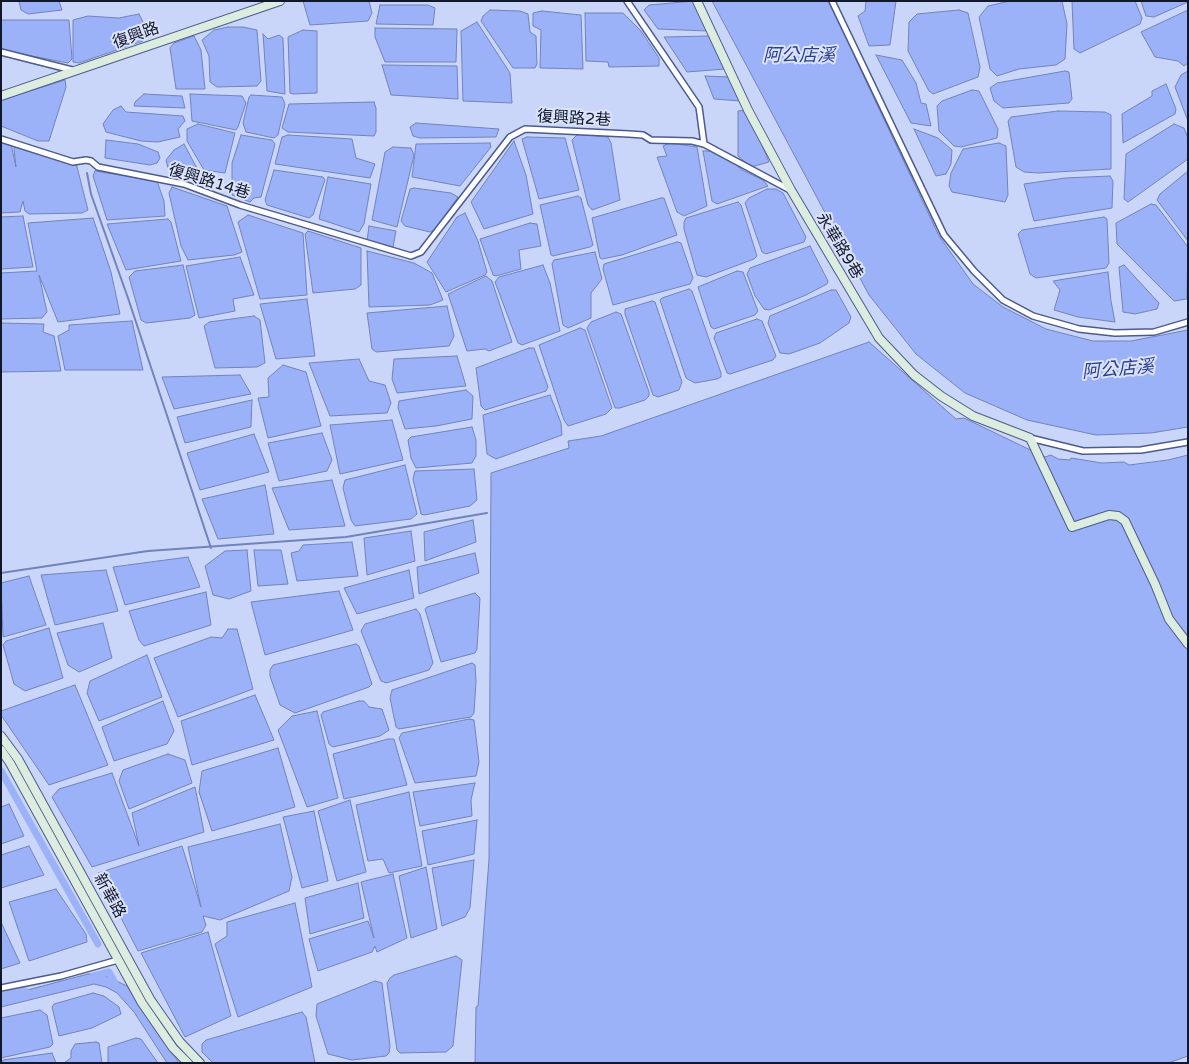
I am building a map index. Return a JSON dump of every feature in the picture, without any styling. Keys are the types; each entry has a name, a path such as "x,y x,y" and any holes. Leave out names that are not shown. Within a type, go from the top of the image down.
{"street":[{"name":"復興路","path":"1,96 280,1"},
{"path":"627,1 699,107 704,144"},
{"name":"永華路9巷","path":"697,1 748,110 792,190 879,338 914,375 973,416 1030,438 1083,450 1141,450 1188,442"},
{"path":"832,1 944,235 974,271 1003,300 1033,316 1079,329 1115,334 1154,332 1188,322"},
{"path":"1,52 77,71"},
{"name":"復興路2巷","path":"411,256 421,252 510,137 525,129 642,135 651,140 669,139 704,144 792,190"},
{"name":"復興路14巷","path":"1,139 73,162 86,160 91,161 98,167 184,184 240,205 411,256"},
{"path":"1030,438 1072,527 1109,515 1118,516 1125,521 1155,584 1169,619 1188,644"},
{"name":"新華路","path":"1,736 18,759 150,999 180,1042 200,1063"},
{"name":"新華路","path":"1,750 142,1003 174,1048 188,1063"},
{"path":"1,988 61,976 118,960"}],"water":[{"path":"19,1 59,1 62,10 28,14 21,10"},
{"path":"303,1 369,1 372,13 368,21 310,25"},
{"path":"694,1 707,31 658,29 644,10 649,5"},
{"name":"阿公店溪","path":"712,1 833,1 857,62 939,236 973,284 1003,307 1046,329 1093,341 1131,341 1188,330 1188,427 1151,433 1096,435 1027,420 965,393 916,354 869,295"},
{"path":"866,1 896,1 890,45 869,46 858,16 865,11"},
{"path":"1010,1 1062,1 1067,24 1065,59 1056,65 1019,69 997,76 990,69 979,17 988,6"},
{"path":"1072,1 1135,1 1142,18 1140,24 1080,53 1074,49"},
{"path":"1141,1 1188,2 1154,17 1146,16"},
{"path":"380,5 428,5 435,8 433,25 376,24"},
{"path":"490,10 520,11 528,14 530,32 536,36 537,64 535,68 513,68 481,21 483,16"},
{"path":"959,10 968,13 980,67 978,77 933,94 929,91 908,51 909,22 917,14"},
{"path":"1188,10 1188,63 1184,66 1178,61 1155,57 1141,32"},
{"path":"542,11 581,15 583,69 540,68 541,30 533,26 533,13"},
{"path":"585,13 623,13 641,31 659,58 659,66 609,67 608,62 586,61"},
{"path":"139,14 143,22 143,41 79,63 73,62 73,20 88,16 119,18"},
{"path":"1,20 69,20 72,59 68,63 1,50"},
{"path":"477,22 510,73 512,103 463,101 461,31"},
{"path":"228,27 243,27 257,30 261,81 257,86 217,87 210,82 209,56 202,40 214,30"},
{"path":"375,28 457,29 456,62 385,62 375,37"},
{"path":"303,30 317,31 317,93 293,94 290,93 288,37"},
{"path":"263,34 268,39 279,35 283,38 285,94 267,91"},
{"path":"194,36 201,50 205,89 176,89 170,48 174,43"},
{"path":"709,36 725,69 687,72 664,37"},
{"path":"876,55 902,60 916,83 921,103 926,104 931,126 911,123"},
{"path":"382,65 457,66 458,99 391,95"},
{"path":"1065,71 1069,72 1072,99 1069,103 1003,108 994,101 990,88 997,83"},
{"path":"1188,71 1188,121 1175,87 1181,75"},
{"path":"705,76 729,77 740,101 714,99"},
{"path":"65,80 66,87 49,141 38,141 1,126 1,100"},
{"path":"1166,84 1176,109 1175,114 1123,143 1122,114 1152,96 1152,91"},
{"path":"972,90 979,91 998,129 997,138 961,147 954,146 939,131 937,106 942,101"},
{"path":"144,94 182,96 185,108 134,106 135,102"},
{"path":"190,94 242,96 246,103 236,130 192,121"},
{"path":"251,95 282,97 285,104 278,135 274,138 246,132 243,123"},
{"path":"374,102 376,108 376,132 374,136 288,132 282,128 289,104"},
{"path":"121,106 126,112 183,116 185,121 178,129 180,137 158,142 141,141 106,132 103,124 113,110"},
{"path":"748,110 769,162 751,167 738,156 738,111"},
{"path":"1058,111 1105,112 1111,115 1111,169 1038,173 1024,172 1016,167 1008,121 1011,117"},
{"path":"416,123 499,129 496,137 420,138 413,136 410,127"},
{"path":"198,124 235,133 225,173 204,170 187,141 187,129"},
{"path":"1174,124 1184,128 1188,138 1188,159 1128,202 1124,199 1126,154"},
{"path":"914,129 938,138 952,150 951,164 946,174 936,176"},
{"path":"578,134 608,137 611,143 620,200 592,210 588,205 572,140"},
{"path":"241,135 272,140 275,144 261,197 254,198 250,202 232,195 232,163"},
{"path":"288,135 352,139 356,158 375,164 370,178 275,164 282,137"},
{"path":"527,137 565,138 579,190 539,199 522,139"},
{"path":"106,140 138,144 158,152 160,158 157,163 150,165 105,158"},
{"path":"514,141 526,175 533,214 484,229 471,202"},
{"path":"1,142 11,144 16,167 15,144 76,163 88,210 82,213 29,214 25,211 23,201 20,212 1,213"},
{"path":"490,143 491,147 460,186 412,177 416,144"},
{"path":"670,143 697,147 707,206 684,216 677,212 657,157 667,156 663,146"},
{"path":"999,143 1006,146 1008,195 1005,202 952,192 949,186 951,173 963,149"},
{"path":"184,144 200,174 196,181 168,168 166,160 174,150"},
{"path":"393,147 411,148 414,155 397,227 372,220 385,152"},
{"path":"703,151 711,151 732,161 742,170 763,180 768,186 717,204 712,201"},
{"path":"274,170 323,177 325,180 313,215 309,218 267,205 265,200"},
{"path":"95,171 157,181 164,201 165,216 107,220 93,176"},
{"path":"1188,171 1188,241 1157,200 1160,194"},
{"path":"1110,176 1113,181 1112,208 1034,221 1024,184 1065,178"},
{"path":"328,177 371,184 364,224 359,232 319,219"},
{"path":"172,187 227,206 242,252 234,255 188,260 181,246 169,193"},
{"path":"410,189 451,193 458,197 436,229 430,232 405,226 401,221"},
{"path":"767,189 776,189 783,193 806,237 804,242 766,254 762,252 745,203 749,198"},
{"path":"578,196 581,198 593,245 553,256 551,255 540,205"},
{"path":"664,198 677,235 622,255 600,258 592,218"},
{"path":"738,202 741,205 757,256 754,259 706,277 697,275 684,229 686,218"},
{"path":"1151,204 1156,205 1188,247 1187,299 1174,301 1117,244 1116,223"},
{"path":"465,213 478,241 487,272 485,275 446,292 427,262 457,217"},
{"path":"248,215 303,233 307,295 260,299 238,222"},
{"path":"23,216 33,267 1,269 1,217"},
{"path":"1104,217 1107,219 1109,263 1106,268 1036,278 1030,274 1018,234 1022,230"},
{"path":"93,218 111,272 120,314 58,322 39,275 47,312 42,318 1,319 1,273 37,271 28,223"},
{"path":"168,219 171,222 181,261 126,270 107,224"},
{"path":"530,223 537,224 541,246 519,250 521,269 496,276 493,275 480,239"},
{"path":"369,226 396,231 393,247 367,241"},
{"path":"308,231 361,248 361,285 355,289 313,293 305,234"},
{"path":"677,242 681,243 693,278 690,284 613,305 603,269 604,264"},
{"path":"810,246 828,281 827,284 769,310 764,309 755,296 747,274 750,268"},
{"path":"367,251 414,263 432,273 443,300 430,305 369,307"},
{"path":"595,252 602,279 591,293 591,318 568,328 563,325 552,264 554,260"},
{"path":"240,257 254,295 233,299 235,311 199,318 186,266"},
{"path":"183,265 195,315 190,318 146,323 141,320 129,277 135,271"},
{"path":"543,265 550,283 560,331 522,345 518,343 495,282 499,277"},
{"path":"1124,265 1159,303 1157,309 1135,314 1123,312 1119,267"},
{"path":"737,271 743,272 758,311 755,315 714,329 711,327 698,287"},
{"path":"1108,272 1115,322 1078,317 1054,310 1060,290 1053,281"},
{"path":"486,276 492,281 512,342 489,351 485,349 467,351 448,294"},
{"path":"689,289 692,291 721,373 721,377 717,379 695,383 686,378 660,300"},
{"path":"831,290 836,290 851,317 849,323 820,343 789,354 780,353 768,323 770,316"},
{"path":"307,299 315,356 276,359 260,304"},
{"path":"652,301 655,302 682,382 679,390 658,397 653,395 625,314 625,309"},
{"path":"447,306 454,336 449,346 376,352 372,349 367,313"},
{"path":"616,312 621,314 649,392 649,396 645,400 620,408 615,408 587,328 591,322"},
{"path":"254,316 260,320 265,363 257,367 215,368 204,326 209,322"},
{"path":"757,319 762,321 776,356 773,360 730,374 727,373 714,338 716,333"},
{"path":"132,321 143,370 65,370 58,336 69,330 69,325"},
{"path":"1,323 44,324 43,332 54,336 61,371 1,372"},
{"path":"580,328 585,330 612,408 606,414 568,426 564,420 539,345"},
{"path":"869,342 956,419 964,418 1045,457 1051,455 1058,459 1070,460 1071,458 1102,463 1124,462 1129,465 1168,460 1188,455 1188,1056 1168,1063 475,1063 476,1007 478,1006 489,859 491,473 569,448 568,441 601,436"},
{"path":"529,348 534,348 548,387 546,391 485,410 481,406 476,368"},
{"path":"457,356 466,386 397,393 392,379 394,359"},
{"path":"359,359 369,381 385,385 391,403 387,413 330,416 309,363"},
{"path":"283,365 306,372 321,426 268,438 258,398 269,397 268,378"},
{"path":"240,375 251,394 174,409 162,377"},
{"path":"466,390 473,396 472,419 436,426 405,429 398,408 399,401"},
{"path":"550,395 561,423 562,435 496,459 487,454 483,415"},
{"path":"252,400 251,427 185,443 177,417"},
{"path":"392,420 403,460 340,474 330,425"},
{"path":"472,427 476,440 476,456 472,463 416,468 411,458 408,440 411,437"},
{"path":"322,433 332,460 327,471 279,481 268,443"},
{"path":"254,434 269,472 200,490 187,453"},
{"path":"405,465 417,514 411,519 355,526 351,520 343,488 345,480"},
{"path":"474,469 477,500 470,506 421,514 413,479 415,471"},
{"path":"332,480 345,526 289,530 272,488"},
{"path":"265,485 274,534 218,539 202,499"},
{"path":"473,520 476,542 425,561 424,532"},
{"path":"411,531 415,561 367,575 364,538"},
{"path":"352,542 358,576 297,581 291,553 299,551 303,545"},
{"path":"247,550 251,591 229,599 213,595 205,566 225,551"},
{"path":"254,550 281,550 288,584 258,586"},
{"path":"475,553 479,573 419,594 417,567"},
{"path":"188,557 200,587 125,605 113,567"},
{"path":"106,570 118,611 55,625 41,575"},
{"path":"409,570 414,598 357,614 344,588"},
{"path":"29,576 46,625 3,637 1,583"},
{"path":"339,591 353,630 265,655 251,602"},
{"path":"206,592 211,625 144,646 139,640 129,611"},
{"path":"475,593 480,598 477,649 475,653 441,662 425,609"},
{"path":"416,609 420,614 433,663 429,670 386,683 381,681 361,631 365,624"},
{"path":"103,623 112,658 79,672 68,665 57,633"},
{"path":"49,628 63,678 25,691 14,684 3,645 6,641"},
{"path":"228,629 237,629 253,689 178,717 154,658 211,637 222,638"},
{"path":"356,644 359,646 372,684 369,687 295,713 280,705 270,676 270,670 273,665"},
{"path":"147,655 162,697 99,721 87,693 90,681"},
{"path":"472,663 475,665 476,681 474,713 471,717 399,729 396,727 390,698 392,690"},
{"path":"75,685 108,765 49,785 1,715 1,711"},
{"path":"255,695 274,740 192,765 181,721"},
{"path":"163,701 174,731 167,744 114,761 102,727"},
{"path":"364,701 369,707 382,709 389,730 380,736 333,747 329,744 321,715 323,712"},
{"path":"317,711 338,798 307,807 278,730 292,716"},
{"path":"469,719 474,720 479,762 476,776 415,783 399,738 402,733"},
{"path":"394,739 407,785 344,799 333,754"},
{"path":"278,748 295,807 212,831 199,792 202,771"},
{"path":"168,754 185,760 192,783 129,809 119,781 123,770"},
{"path":"112,773 139,846 132,813 195,787 204,832 92,867 52,797 59,789"},
{"path":"475,783 471,800 472,816 420,826 413,792"},
{"path":"409,792 422,866 389,873 383,859 368,861 356,805"},
{"path":"350,800 366,872 337,881 318,811"},
{"path":"9,804 24,836 1,844 1,807"},
{"path":"314,811 328,881 302,888 283,817"},
{"path":"477,820 474,854 428,865 422,831"},
{"path":"280,824 292,877 289,891 220,920 203,916 206,925 202,932 138,951 98,873 182,846 201,907 188,847"},
{"path":"29,846 44,875 1,888 1,855"},
{"path":"474,860 470,908 465,917 442,926 432,868"},
{"path":"426,867 437,929 411,938 399,876"},
{"path":"393,874 407,938 377,952 375,946 372,952 318,971 309,939 368,921 374,938 361,882"},
{"path":"358,883 364,918 310,934 305,898"},
{"path":"56,889 86,934 87,942 29,961 9,902"},
{"path":"295,903 312,987 238,1017 215,944 227,936 227,922"},
{"path":"1,922 20,963 1,969"},
{"path":"208,932 231,1016 185,1037 141,953"},
{"path":"456,956 462,960 453,1046 446,1052 400,1053 397,1050 387,983 394,975"},
{"path":"88,974 102,974 127,986 179,1063 167,1063 134,1012 117,993 106,987 94,984 1,1007 1,997"},
{"path":"375,981 382,983 390,1046 389,1053 386,1056 352,1060 328,1054 316,1016 317,1004"},
{"path":"93,993 104,996 119,1007 121,1014 92,1028 59,1036 52,1007 54,1004"},
{"path":"40,1010 47,1015 53,1044 50,1047 1,1058 1,1018"},
{"path":"302,1012 306,1017 315,1063 213,1063 202,1052 202,1044 206,1040"},
{"path":"136,1038 141,1039 158,1063 108,1063 108,1047"},
{"path":"99,1043 102,1063 64,1063 71,1058 71,1051 75,1044"},
{"path":"52,1053 56,1063 1,1063 3,1060"}],"waterway":[{"path":"87,173 91,194 128,298 211,548"},
{"path":"1,573 148,551 346,537 487,513"},
{"path":"1,771 98,944"},
{"path":"94,976 109,972 116,985"},
{"path":"1,996 25,991"}]}
